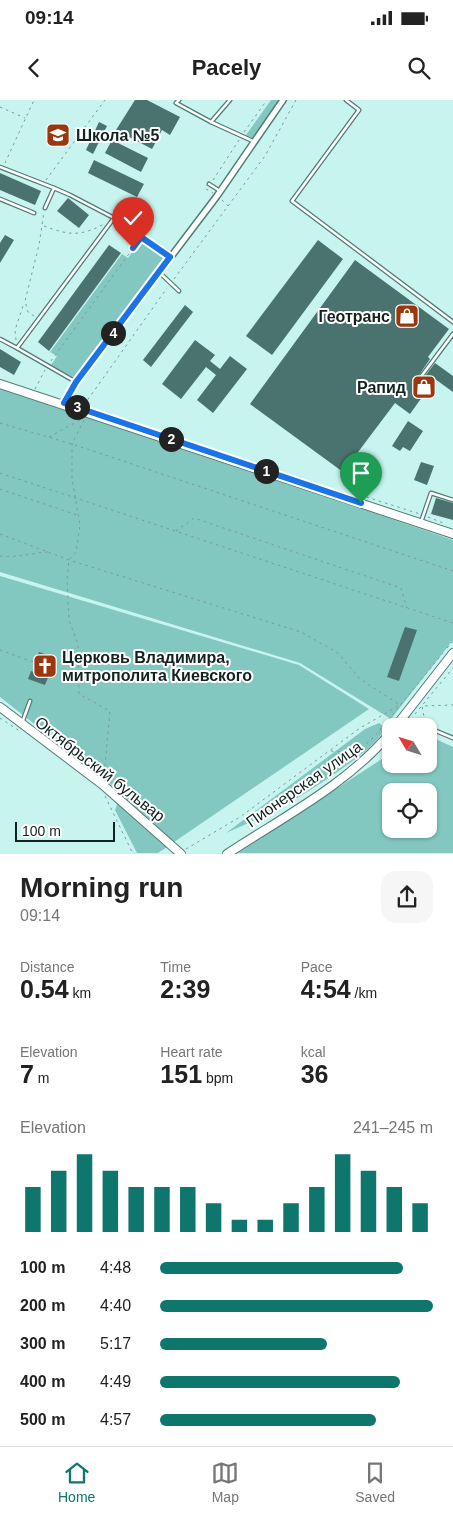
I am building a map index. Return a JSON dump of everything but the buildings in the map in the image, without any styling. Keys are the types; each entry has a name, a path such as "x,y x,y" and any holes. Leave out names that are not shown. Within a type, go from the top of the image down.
{"street":[{"path":"64,403 76,382 220,190 283,100"},
{"path":"0,384 64,403 453,534"},
{"path":"403,718 453,653"},
{"name":"Октябрьский бульвар","path":"0,707 103,786 181,853"},
{"name":"Пионерская улица","path":"227,854 357,767 382,742"}],"lane":[{"path":"179,100 176,103 211,122 255,142"},
{"path":"211,122 230,100"},
{"path":"346,100 359,110 292,201 453,322"},
{"path":"2,168 70,195 114,218 170,257"},
{"path":"210,184 220,190"},
{"path":"45,208 54,188"},
{"path":"0,199 34,213"},
{"path":"17,348 114,218"},
{"path":"133,248 141,237"},
{"path":"159,272 179,291"},
{"path":"420,378 453,334"},
{"path":"0,339 76,382"},
{"path":"420,523 431,493 453,500"},
{"path":"22,724 30,701"},
{"path":"438,732 453,738"}],"path":[{"path":"2,168 34,100"},
{"path":"44,184 105,100"},
{"path":"208,190 210,184 267,100"},
{"path":"83,405 170,283 265,156 296,100"},
{"path":"0,107 26,118"},
{"path":"34,213 45,208"},
{"path":"17,348 15,330 43,225 45,208"},
{"path":"43,225 62,233 82,234 114,218"},
{"path":"35,390 47,366 133,248"},
{"path":"24,301 28,312 39,319"},
{"path":"48,437 85,417 72,444 72,479 77,498 80,525 76,552 70,560 67,579 69,620 78,644 79,694 110,711 103,792 133,854"},
{"path":"0,423 72,444 453,571"},
{"path":"0,473 453,624"},
{"path":"0,488 79,515"},
{"path":"176,531 194,518 204,521 401,588 407,608"},
{"path":"0,534 70,560 301,632 338,653 360,679 400,705"},
{"path":"0,556 14,558 28,554 49,552"},
{"path":"331,751 356,753 375,736 453,641"},
{"path":"0,650 36,663"},
{"path":"415,715 453,668"},
{"path":"181,853 240,816 360,728 400,705"},
{"path":"422,706 453,705"},
{"path":"422,706 425,718"}],"shaded area":[{"path":"271,100 281,100 254,139 246,135"},
{"path":"141,240 167,258 76,379 51,365 57,356 50,352 122,254 128,258"},
{"path":"0,388 91,416 453,540 453,640 392,718 389,718 300,663 0,572"},
{"path":"0,576 299,665 369,709 158,853 137,853 115,810 122,793 0,697"},
{"path":"379,723 382,726 382,732 377,740 343,768 287,804 226,833 365,729"},
{"path":"438,740 453,747 453,853 238,853 382,759 382,773 437,773"}],"place":[{"name":"Школа №5","path":"58,135"},
{"name":"Геотранс","path":"407,316"},
{"name":"Рапид","path":"424,387"},
{"name":"Церковь Владимира, митрополита Киевского","path":"45,666"}],"route":[{"path":"133,248 141,237 170,257 76,382 64,403 361,503"}]}
